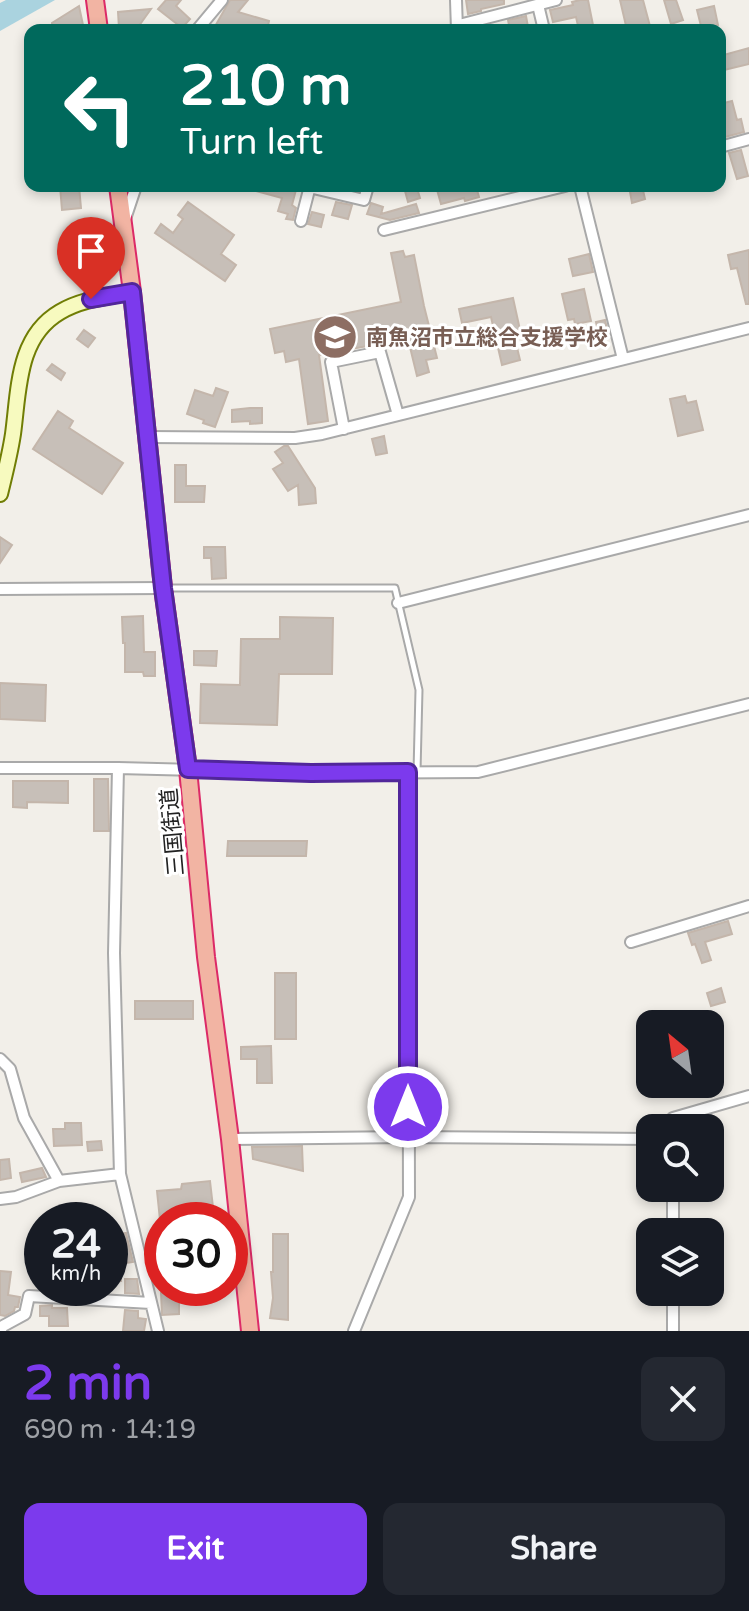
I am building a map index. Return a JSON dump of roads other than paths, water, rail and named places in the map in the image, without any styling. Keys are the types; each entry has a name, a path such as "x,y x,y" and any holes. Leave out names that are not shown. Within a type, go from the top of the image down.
{"highway":[{"path":"95,0 98,24"},
{"name":"三国街道","path":"119,192 163,588 188,769 206,957 230,1139 250,1331"}],"main road":[{"path":"0,494 21,370 34,336 52,318 73,306 91,299 132,292"}],"street":[{"path":"202,24 222,0"},
{"path":"456,0 458,24"},
{"path":"482,24 515,5 538,5 556,0"},
{"path":"538,5 543,24"},
{"path":"726,145 749,139"},
{"path":"123,225 134,192"},
{"path":"301,221 308,192"},
{"path":"333,192 364,200 366,192"},
{"path":"384,230 540,192"},
{"path":"581,192 623,359"},
{"path":"147,437 295,438 322,434 749,328"},
{"path":"344,429 331,362 380,352 398,415"},
{"path":"398,603 749,515"},
{"path":"0,589 163,588"},
{"path":"0,768 478,772 749,704"},
{"path":"118,768 114,953 120,1174 144,1274"},
{"path":"354,1331 409,1197 412,772"},
{"path":"631,942 749,906"},
{"path":"0,1059 10,1069 24,1118 59,1181"},
{"path":"687,1114 749,1096"},
{"path":"230,1139 636,1139"},
{"path":"0,1199 16,1197 59,1181 120,1174"},
{"path":"0,1331 3,1326 25,1314 29,1296 144,1303"},
{"path":"152,1306 158,1331"},
{"path":"673,1306 673,1331"}],"lane":[{"path":"163,588 395,588 419,690 412,772"}],"water":[{"path":"6,0 55,0 0,31 0,3"}],"place":[{"name":"南魚沼市立総合支援学校","path":"335,337"}]}
